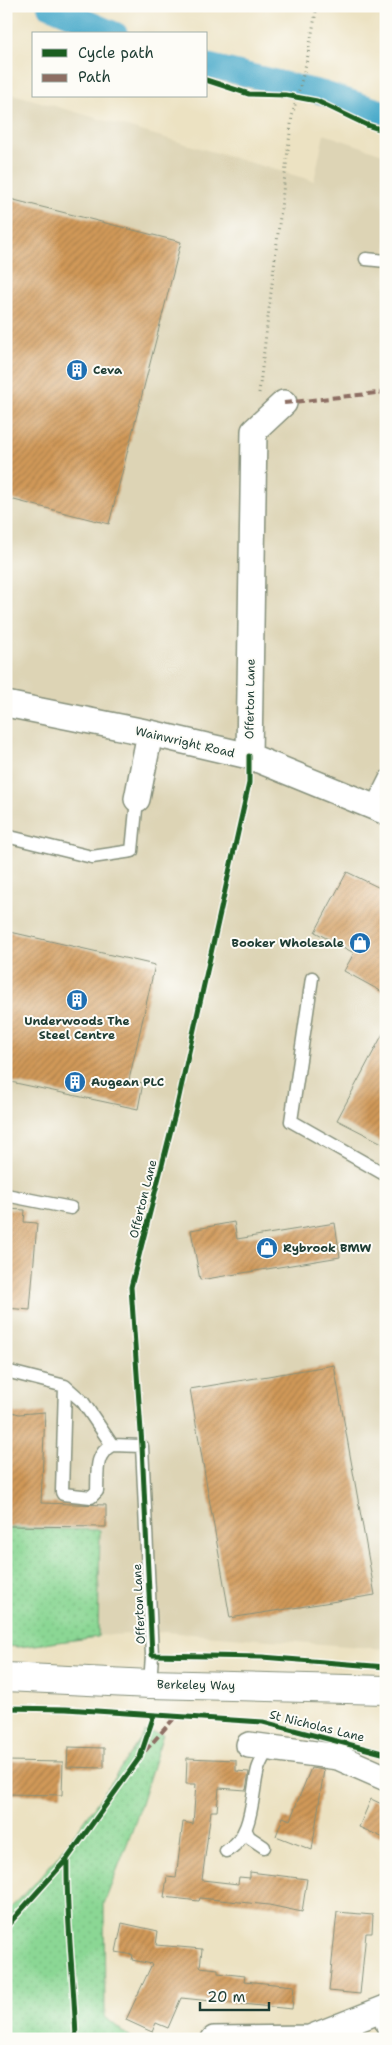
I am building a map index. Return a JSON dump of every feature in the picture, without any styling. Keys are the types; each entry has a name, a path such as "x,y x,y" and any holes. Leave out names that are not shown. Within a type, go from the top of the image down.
{"main road":[{"name":"Berkeley Way","path":"6,1677 150,1684 386,1690"}],"street":[{"path":"254,430 284,403"},
{"name":"Offerton Lane","path":"250,756 254,430"},
{"name":"Wainwright Road","path":"6,704 150,733 250,756 379,808"},
{"path":"137,798 150,733"},
{"path":"259,1746 338,1757 386,1778"},
{"path":"214,2039 310,2038 381,2010"}],"lane":[{"path":"366,259 386,261"},
{"path":"379,808 386,777"},
{"path":"6,836 92,858 132,851 137,798"},
{"path":"312,978 291,1121 386,1175"},
{"path":"6,1195 71,1208"},
{"path":"6,1371 64,1386 83,1402 112,1445 104,1450 98,1459 98,1491 91,1496 63,1494 62,1492 64,1386"},
{"name":"Offerton Lane","path":"112,1445 142,1446 152,1655 150,1684"},
{"path":"226,1851 235,1847 246,1831 258,1767 259,1746"},
{"path":"246,1831 250,1837 264,1847"},
{"path":"381,2010 386,2036"}],"path":[{"path":"254,430 292,116 307,60 316,6"},
{"path":"293,97 301,98"}],"shaded area":[{"path":"6,92 314,181 324,134 386,155 386,1649 165,1632 6,1641"}],"green space":[{"path":"6,1528 100,1530 98,1637 19,1647 6,1646"},
{"path":"145,1732 163,1734 135,1823 104,1904 105,2017 132,2039 6,2039 6,1912 26,1893 63,1850"}],"building":[{"name":"Ceva","path":"6,198 181,242 109,524 6,498"},
{"name":"Booker Wholesale","path":"347,872 386,891 386,994 344,971 354,953 315,932"},
{"name":"Underwoods The Steel Centre","path":"6,931 155,965 129,1080 143,1083 138,1109 6,1081"},
{"path":"386,1028 386,1145 337,1120"},
{"path":"6,1209 25,1210 24,1222 37,1223 30,1310 6,1308"},
{"path":"234,1222 237,1239 335,1223 340,1257 200,1280 191,1230"},
{"path":"334,1365 375,1595 230,1618 190,1389"},
{"path":"6,1410 19,1414 45,1412 41,1503 106,1505 106,1527 6,1526"},
{"path":"68,1747 104,1748 104,1768 67,1767"},
{"path":"187,1758 236,1760 236,1771 249,1772 246,1790 219,1788 217,1811 211,1811 202,1880 238,1884 239,1877 250,1878 250,1872 307,1879 302,1912 269,1905 200,1898 199,1901 164,1897 167,1877 176,1878 183,1822 193,1824 196,1784 186,1784"},
{"path":"7,1761 63,1762 62,1795 7,1794"},
{"path":"311,1768 324,1770 312,1850 276,1836 283,1817 290,1820"},
{"path":"371,1799 386,1806 386,1839 359,1827"},
{"path":"337,1912 373,1915 372,1933 366,1933 360,1994 329,1991"},
{"path":"122,1923 158,1931 156,1945 202,1949 200,1967 218,1969 218,1973 245,1976 244,1981 294,1986 292,2009 181,1998 168,2028 156,2023 152,2032 126,2020 152,1964 132,1960 133,1955 116,1952"}],"waterway":[{"path":"49,6 111,32"},
{"path":"208,65 323,93 386,113"}],"marked path":[{"path":"284,403 386,392"},
{"path":"145,1751 176,1716"}],"cycle path":[{"path":"208,81 249,94 285,95 317,101 367,125 386,131"},
{"path":"249,756 249,783 176,1110 131,1287 142,1446 152,1655 262,1657 386,1667"},
{"name":"St Nicholas Lane","path":"6,1708 66,1709 263,1722 386,1754"},
{"path":"6,1927 67,1859 140,1757 154,1715"},
{"path":"67,1859 76,2039"}],"place":[{"name":"Ceva","path":"77,370"},
{"name":"Booker Wholesale","path":"360,943"},
{"name":"Underwoods The Steel Centre","path":"77,1000"},
{"name":"Augean PLC","path":"75,1082"},
{"name":"Rybrook BMW","path":"267,1248"}]}
